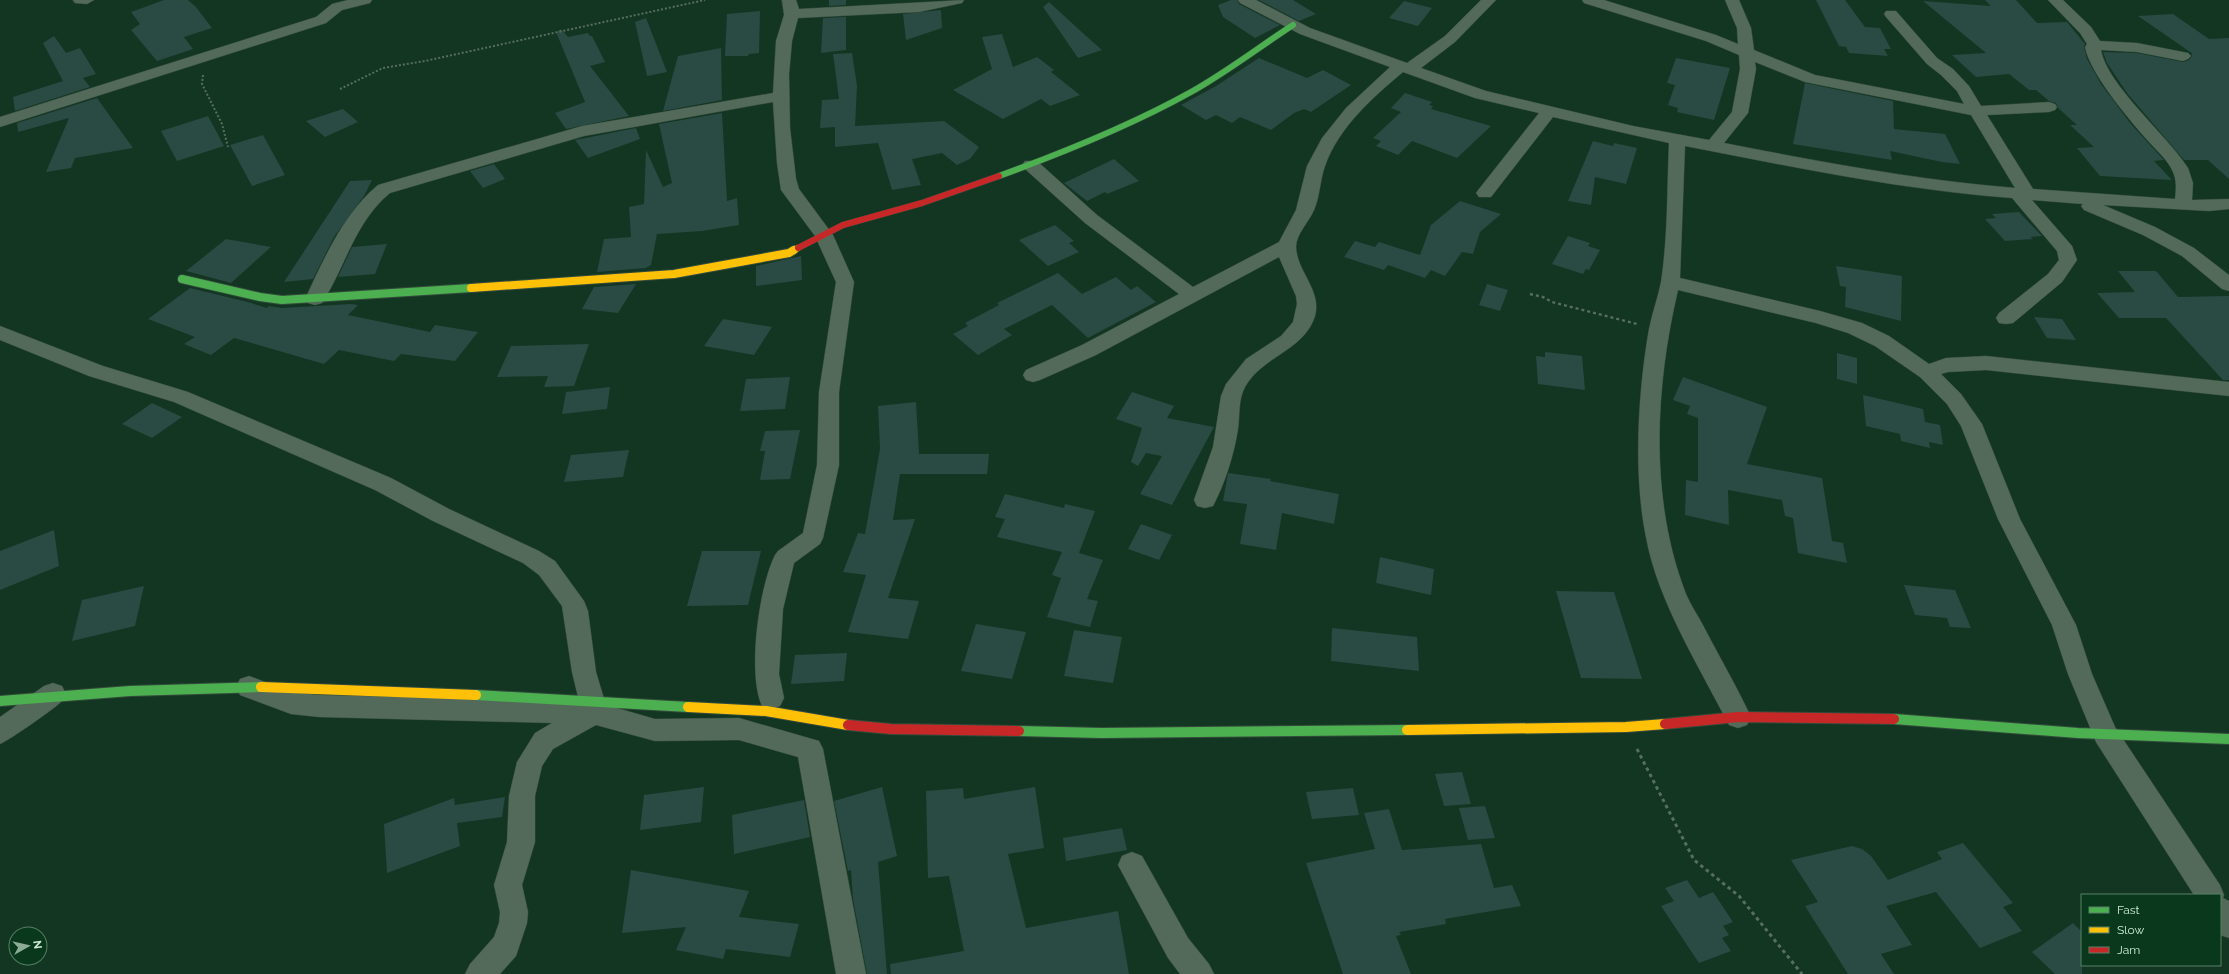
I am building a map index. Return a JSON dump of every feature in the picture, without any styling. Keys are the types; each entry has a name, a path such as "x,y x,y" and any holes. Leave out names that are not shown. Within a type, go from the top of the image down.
{"street":[{"path":"80,0 87,0"},
{"path":"0,122 200,60 324,19 334,8 365,0"},
{"path":"771,698 767,674 771,609 783,562 786,557 812,538 814,533 828,465 829,392 845,282 840,265 830,251 824,235 790,190 787,180 782,96 784,42 790,7 919,8 957,0"},
{"path":"1245,0 1294,25 1405,68 1481,95 1677,139 1847,172 1961,189 2144,203 2183,205 2229,204"},
{"path":"1033,375 1089,350 1287,245 1306,210 1315,167 1325,145 1359,106 1405,68 1450,39 1489,0"},
{"path":"1589,0 1711,38 1811,79 1977,111 2049,108"},
{"path":"1713,146 1740,113 1748,69 1748,54 1744,28 1732,0"},
{"path":"2055,0 2086,30 2096,46"},
{"path":"1891,14 1932,61 1947,72 1962,89 1977,111 2023,194 2066,250 2068,260 2056,278 2006,318"},
{"path":"182,279 282,300 315,299 674,274 789,253 860,219 922,203 1031,165 1136,121 1192,91 1294,25"},
{"path":"2183,56 2141,48 2096,46 2093,47 2092,51 2095,59 2117,91 2176,161 2184,180 2183,205"},
{"path":"315,299 330,265 345,239 371,199 384,188 582,130 782,96"},
{"path":"1485,193 1550,111"},
{"path":"1677,139 1674,233 1670,282 1659,329 1650,409 1651,492 1657,538 1675,595 1738,717"},
{"path":"1031,165 1091,219 1192,295"},
{"path":"2068,198 2149,231 2188,252"},
{"path":"2144,203 2188,252 2229,285"},
{"path":"1205,500 1219,466 1228,428 1229,397 1240,377 1260,357 1284,345 1300,329 1307,312 1305,290 1289,263 1287,245"},
{"path":"1670,282 1820,317 1855,328 1882,342 1927,372 1954,399 1971,424 2009,519 2064,625 2080,674 2105,734 2209,894"},
{"path":"0,333 96,371 182,397 383,484 440,515 531,557 547,568 572,601 576,611 584,672 593,708"},
{"path":"1927,372 1946,365 1986,363 2229,389"},
{"path":"0,701 54,694 128,688 245,686 291,703 320,706 766,711 837,724 891,729 1101,733 1626,727 1738,717 1939,720 2105,734 2180,735 2229,739"},
{"path":"0,733 12,722 54,694"},
{"path":"480,974 506,946 513,923 514,912 509,896 508,885 521,842 520,813 522,796 530,762 544,741 593,708"},
{"path":"593,708 654,730 739,729 810,749 850,974"},
{"path":"1132,865 1178,948 1199,974"},
{"path":"2221,912 2229,924"}],"path":[{"path":"340,89 390,66 425,61 706,0"},
{"path":"200,60 204,68 202,84 222,124 228,148"},
{"path":"1530,294 1543,296 1552,302 1659,329"},
{"path":"1626,727 1694,860 1739,896 1802,974"}],"building":[{"path":"164,0 188,0 196,7 212,28 184,37 193,49 157,61 131,30 140,24 131,12"},
{"path":"829,0 846,0 846,5 829,6"},
{"path":"1231,0 1237,0 1239,4 1280,25 1255,38 1223,17 1218,5"},
{"path":"1259,0 1293,0 1316,14 1299,21"},
{"path":"1816,0 1845,0 1865,27 1880,28 1891,49 1884,49 1888,56 1849,53 1846,47 1839,46"},
{"path":"1985,0 2016,0 2037,23 2067,22 2085,44 2084,47 2087,59 2101,84 2131,124 2164,160 2154,161 2172,180 2100,176 2077,148 2094,147 2070,125 2077,125 2058,108 2056,103 2049,101 2036,90 2029,90 2009,74 1976,77 1952,55 1986,53 1923,1 1991,6"},
{"path":"1404,1 1432,8 1418,26 1389,18"},
{"path":"1049,2 1102,50 1078,58 1043,7"},
{"path":"941,10 942,28 906,40 903,14"},
{"path":"760,11 759,53 749,54 748,56 725,56 727,14"},
{"path":"2173,14 2209,39 2229,38 2229,179 2208,160 2184,160 2127,93 2107,63 2103,52 2137,53 2183,62 2189,60 2192,56 2191,54 2193,54 2138,16"},
{"path":"846,17 846,50 821,53 823,18"},
{"path":"646,18 667,72 647,76 635,22"},
{"path":"561,29 568,37 588,33 592,36 605,62 590,66 629,116 566,129 555,113 585,102 556,32"},
{"path":"1002,34 1013,67 1037,57 1054,70 1051,72 1080,95 1050,106 1041,99 1003,119 953,90 992,69 982,37"},
{"path":"54,36 66,53 80,48 96,74 83,78 90,87 15,111 13,97 63,81 43,43"},
{"path":"721,48 722,100 663,111 678,56"},
{"path":"852,53 857,86 855,126 944,121 979,147 970,159 957,165 942,153 912,159 921,185 892,190 878,143 835,147 835,127 820,128 822,100 839,99 833,54"},
{"path":"1259,58 1307,78 1323,70 1351,85 1311,112 1304,109 1294,113 1271,130 1240,117 1232,123 1216,115 1206,120 1181,105 1216,86"},
{"path":"1676,58 1730,68 1714,120 1677,112 1678,108 1668,105 1675,85 1667,83"},
{"path":"1805,83 1893,101 1894,129 1945,134 1960,164 1942,162 1890,151 1892,160 1793,144"},
{"path":"1405,93 1432,102 1429,105 1433,106 1431,109 1491,126 1457,158 1412,141 1398,155 1376,146 1381,141 1373,138 1401,112 1391,108"},
{"path":"97,98 133,148 75,158 71,168 46,172 69,118 18,132 17,123"},
{"path":"343,109 358,122 325,137 306,121"},
{"path":"722,113 727,201 737,198 739,225 702,231 657,234 651,265 646,268 597,272 604,239 631,237 629,207 644,204 646,150 663,187 672,183 659,124"},
{"path":"208,116 224,146 177,161 161,131"},
{"path":"636,128 640,139 588,158 575,140"},
{"path":"263,135 285,175 252,186 230,145"},
{"path":"1593,141 1613,146 1614,143 1637,148 1626,184 1595,177 1591,205 1568,201"},
{"path":"1114,159 1139,181 1107,194 1105,192 1087,201 1064,183"},
{"path":"494,164 505,179 483,188 470,171"},
{"path":"372,180 364,196 334,237 313,279 284,282 350,181"},
{"path":"1460,201 1501,214 1480,232 1473,254 1462,252 1445,276 1431,270 1425,278 1388,265 1384,270 1344,257 1355,241 1375,247 1379,242 1420,255 1431,225"},
{"path":"2019,212 2042,236 2030,237 2033,239 2005,241 1985,219 1996,218 1992,214"},
{"path":"1055,225 1074,241 1069,243 1079,252 1048,266 1019,240"},
{"path":"1568,236 1590,243 1588,246 1600,250 1589,270 1586,269 1583,274 1552,264"},
{"path":"226,239 271,247 231,283 186,271"},
{"path":"387,244 375,274 338,277 352,247"},
{"path":"801,256 802,280 756,286 756,266"},
{"path":"1836,266 1902,276 1901,321 1845,307 1846,287 1840,286"},
{"path":"2118,271 2156,271 2178,297 2229,296 2229,380 2223,380 2166,318 2119,318 2097,293 2135,292"},
{"path":"1058,273 1082,294 1116,277 1131,290 1137,286 1156,302 1088,338 1052,305 1004,329 1012,335 978,355 953,334 968,326 965,323 999,305 997,303"},
{"path":"636,284 618,313 582,309 594,287"},
{"path":"1487,284 1508,290 1500,311 1479,305"},
{"path":"190,288 267,308 269,306 282,308 351,304 358,305 348,315 430,332 435,325 478,332 455,361 401,354 394,361 339,350 324,364 234,338 211,355 184,344 195,337 148,319"},
{"path":"2034,317 2062,319 2076,340 2047,338"},
{"path":"723,319 772,327 754,355 704,346"},
{"path":"589,344 574,386 544,387 548,376 497,377 511,346"},
{"path":"1545,352 1582,356 1585,390 1538,384 1536,356 1545,357"},
{"path":"1837,353 1857,358 1857,384 1837,379"},
{"path":"790,377 785,409 740,411 746,379"},
{"path":"1683,377 1767,407 1747,464 1822,478 1832,541 1843,543 1847,563 1798,553 1793,518 1785,516 1782,500 1728,490 1729,525 1685,515 1686,480 1698,482 1698,418 1687,414 1690,406 1673,400"},
{"path":"610,387 607,409 562,414 566,392"},
{"path":"1132,392 1174,406 1167,418 1214,427 1172,505 1140,494 1162,456 1146,453 1138,466 1131,462 1142,428 1116,419"},
{"path":"1863,395 1923,409 1925,422 1940,425 1943,445 1929,442 1930,448 1901,441 1900,434 1866,426"},
{"path":"916,402 919,454 989,454 987,474 900,474 893,520 915,519 888,598 919,601 908,639 848,632 866,575 843,572 858,533 865,534 880,449 878,406"},
{"path":"152,403 182,417 152,438 122,424"},
{"path":"800,430 790,479 760,480 765,451 760,451 765,431"},
{"path":"629,450 623,477 564,482 571,455"},
{"path":"1228,473 1271,479 1270,481 1339,494 1334,524 1282,513 1276,550 1240,544 1247,504 1223,501"},
{"path":"1005,494 1064,508 1065,504 1095,511 1079,553 1103,560 1087,599 1098,601 1090,627 1047,617 1061,578 1052,575 1062,552 997,537 1005,519 995,517"},
{"path":"1141,524 1172,535 1159,560 1128,549"},
{"path":"54,530 59,566 0,590 0,551"},
{"path":"702,551 761,551 748,605 687,606"},
{"path":"1380,557 1434,569 1431,595 1376,583"},
{"path":"1904,585 1955,590 1971,628 1950,627 1947,618 1915,615"},
{"path":"144,586 135,626 72,641 82,600"},
{"path":"1556,591 1614,592 1642,679 1581,678"},
{"path":"976,624 1026,632 1012,679 961,671"},
{"path":"1332,628 1417,637 1419,671 1331,661"},
{"path":"1074,630 1122,637 1113,683 1064,676"},
{"path":"847,653 844,681 791,684 795,655"},
{"path":"1462,772 1471,804 1444,806 1435,774"},
{"path":"704,787 701,822 640,830 644,795"},
{"path":"882,787 897,856 878,862 887,974 867,974 853,899 851,870 848,871 834,801"},
{"path":"1035,787 1044,848 1008,854 1026,928 1118,911 1129,974 891,974 890,964 964,951 949,876 928,878 926,791 963,788 964,799"},
{"path":"1353,788 1359,815 1312,819 1306,792"},
{"path":"505,797 502,817 457,823 460,846 387,873 384,824 454,798 455,805"},
{"path":"804,800 810,837 734,854 732,815"},
{"path":"1485,806 1495,838 1468,840 1459,808"},
{"path":"1389,809 1402,850 1481,844 1494,888 1512,885 1521,906 1445,919 1446,924 1399,932 1401,935 1396,936 1411,974 1343,974 1306,863 1375,849 1364,813"},
{"path":"1122,828 1127,850 1066,861 1063,838"},
{"path":"1963,843 2013,903 2003,907 2022,931 1980,948 1936,892 1886,906 1912,945 1881,954 1894,974 1848,974 1805,906 1818,902 1791,860 1852,846 1862,849 1871,856 1888,880 1942,859 1937,852"},
{"path":"631,870 749,891 739,917 799,924 790,957 726,949 723,959 676,950 686,927 622,933"},
{"path":"1687,880 1699,898 1713,892 1733,922 1723,926 1729,935 1722,938 1731,951 1699,963 1661,906 1674,901 1665,888"},
{"path":"2073,923 2081,931 2082,974 2055,974 2032,952"}],"traffic: fast":[{"path":"999,176 1097,138 1145,116 1191,92 1293,25"},
{"path":"182,279 260,297 282,300 471,288"},
{"path":"0,701 130,691 261,687"},
{"path":"476,695 688,707"},
{"path":"1894,719 1947,721 2078,733 2229,739"},
{"path":"1019,731 1101,733 1407,730"}],"traffic: slow":[{"path":"471,288 674,274 789,253 798,248"},
{"path":"261,687 476,695"},
{"path":"688,707 766,711 848,725"},
{"path":"1407,730 1626,727 1665,724"}],"traffic: jam":[{"path":"798,248 843,225 922,203 999,176"},
{"path":"1665,724 1738,717 1894,719"},
{"path":"848,725 891,729 1019,731"}]}
